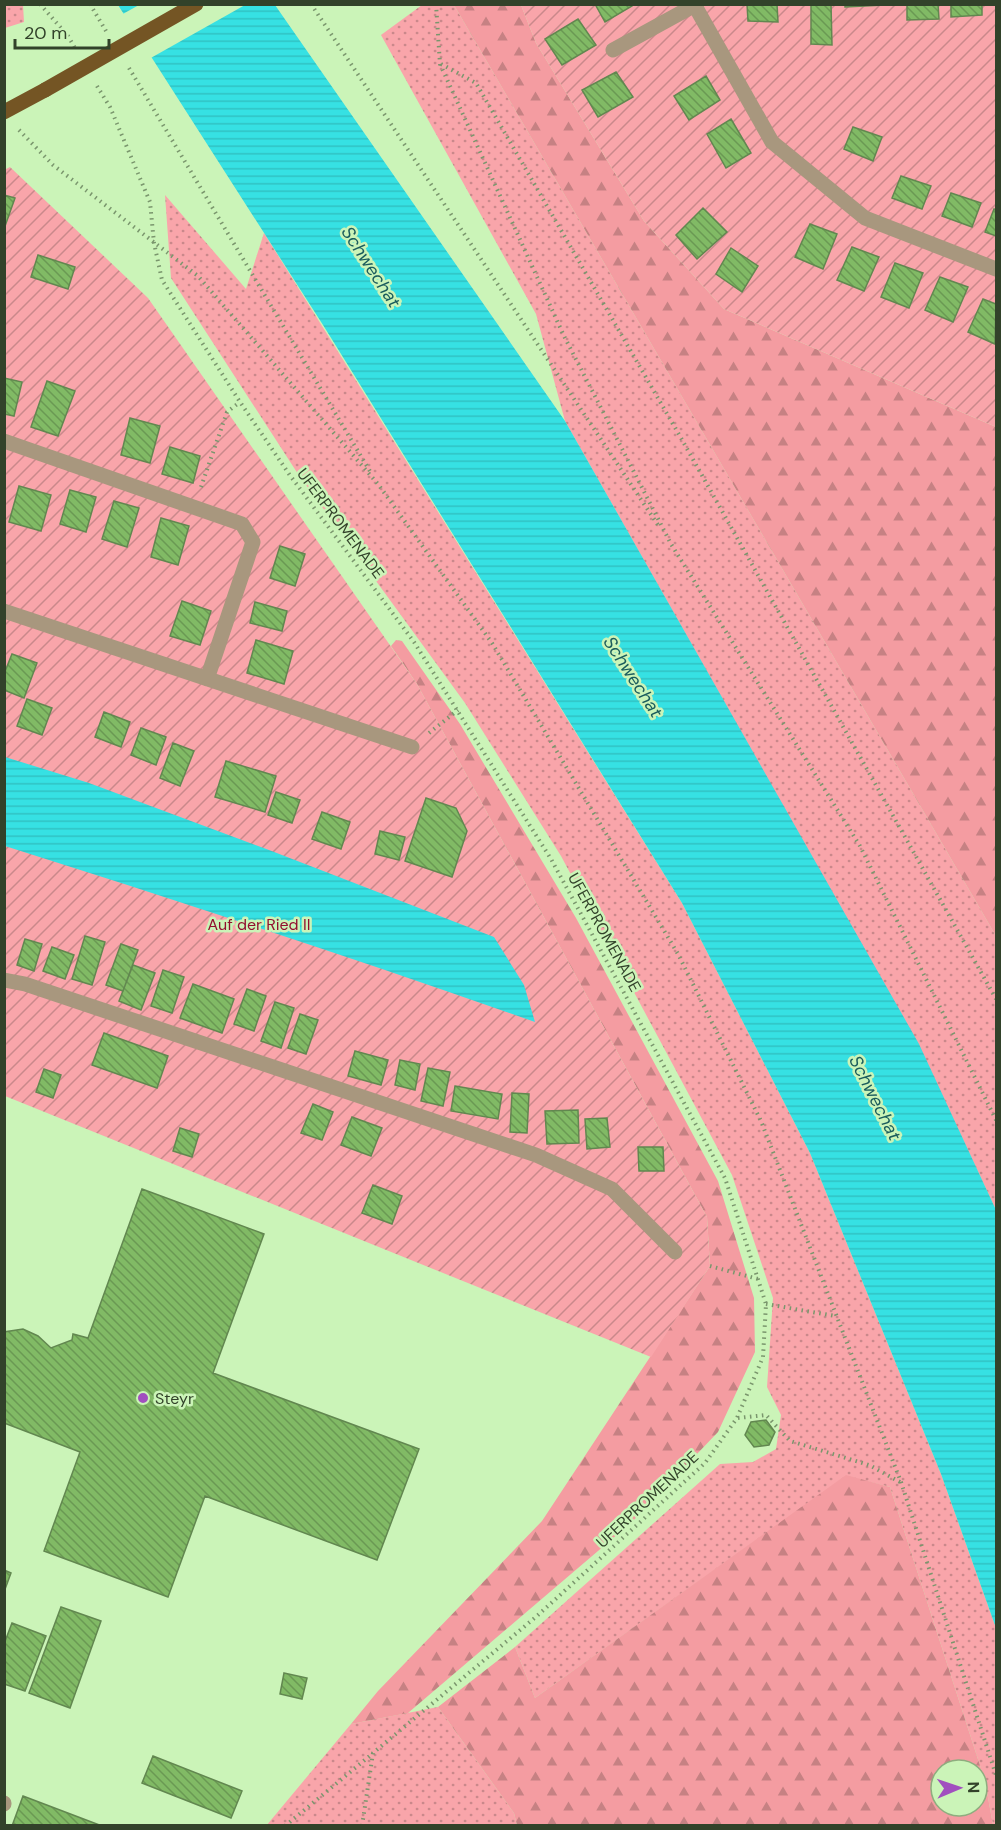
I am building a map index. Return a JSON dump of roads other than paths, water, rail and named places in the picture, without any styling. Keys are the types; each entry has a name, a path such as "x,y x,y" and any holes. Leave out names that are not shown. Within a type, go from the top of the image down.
{"main road":[{"path":"5,112 196,4"}],"street":[{"path":"613,50 696,5 772,142 866,218 996,269"},
{"path":"4,441 242,524 253,542 207,679"},
{"path":"4,611 412,747"},
{"path":"4,980 25,984 536,1155 612,1189 675,1252"}],"water":[{"name":"Schwechat","path":"118,5 275,5 565,421 919,1044 996,1210 996,1628 941,1474 810,1153 682,903 323,325"},
{"path":"5,757 89,783 494,937 524,985 535,1022 138,888 5,846"}],"place":[{"name":"Steyr","path":"143,1398"}],"park label":[{"name":"Auf der Ried II","path":"259,924"}]}
